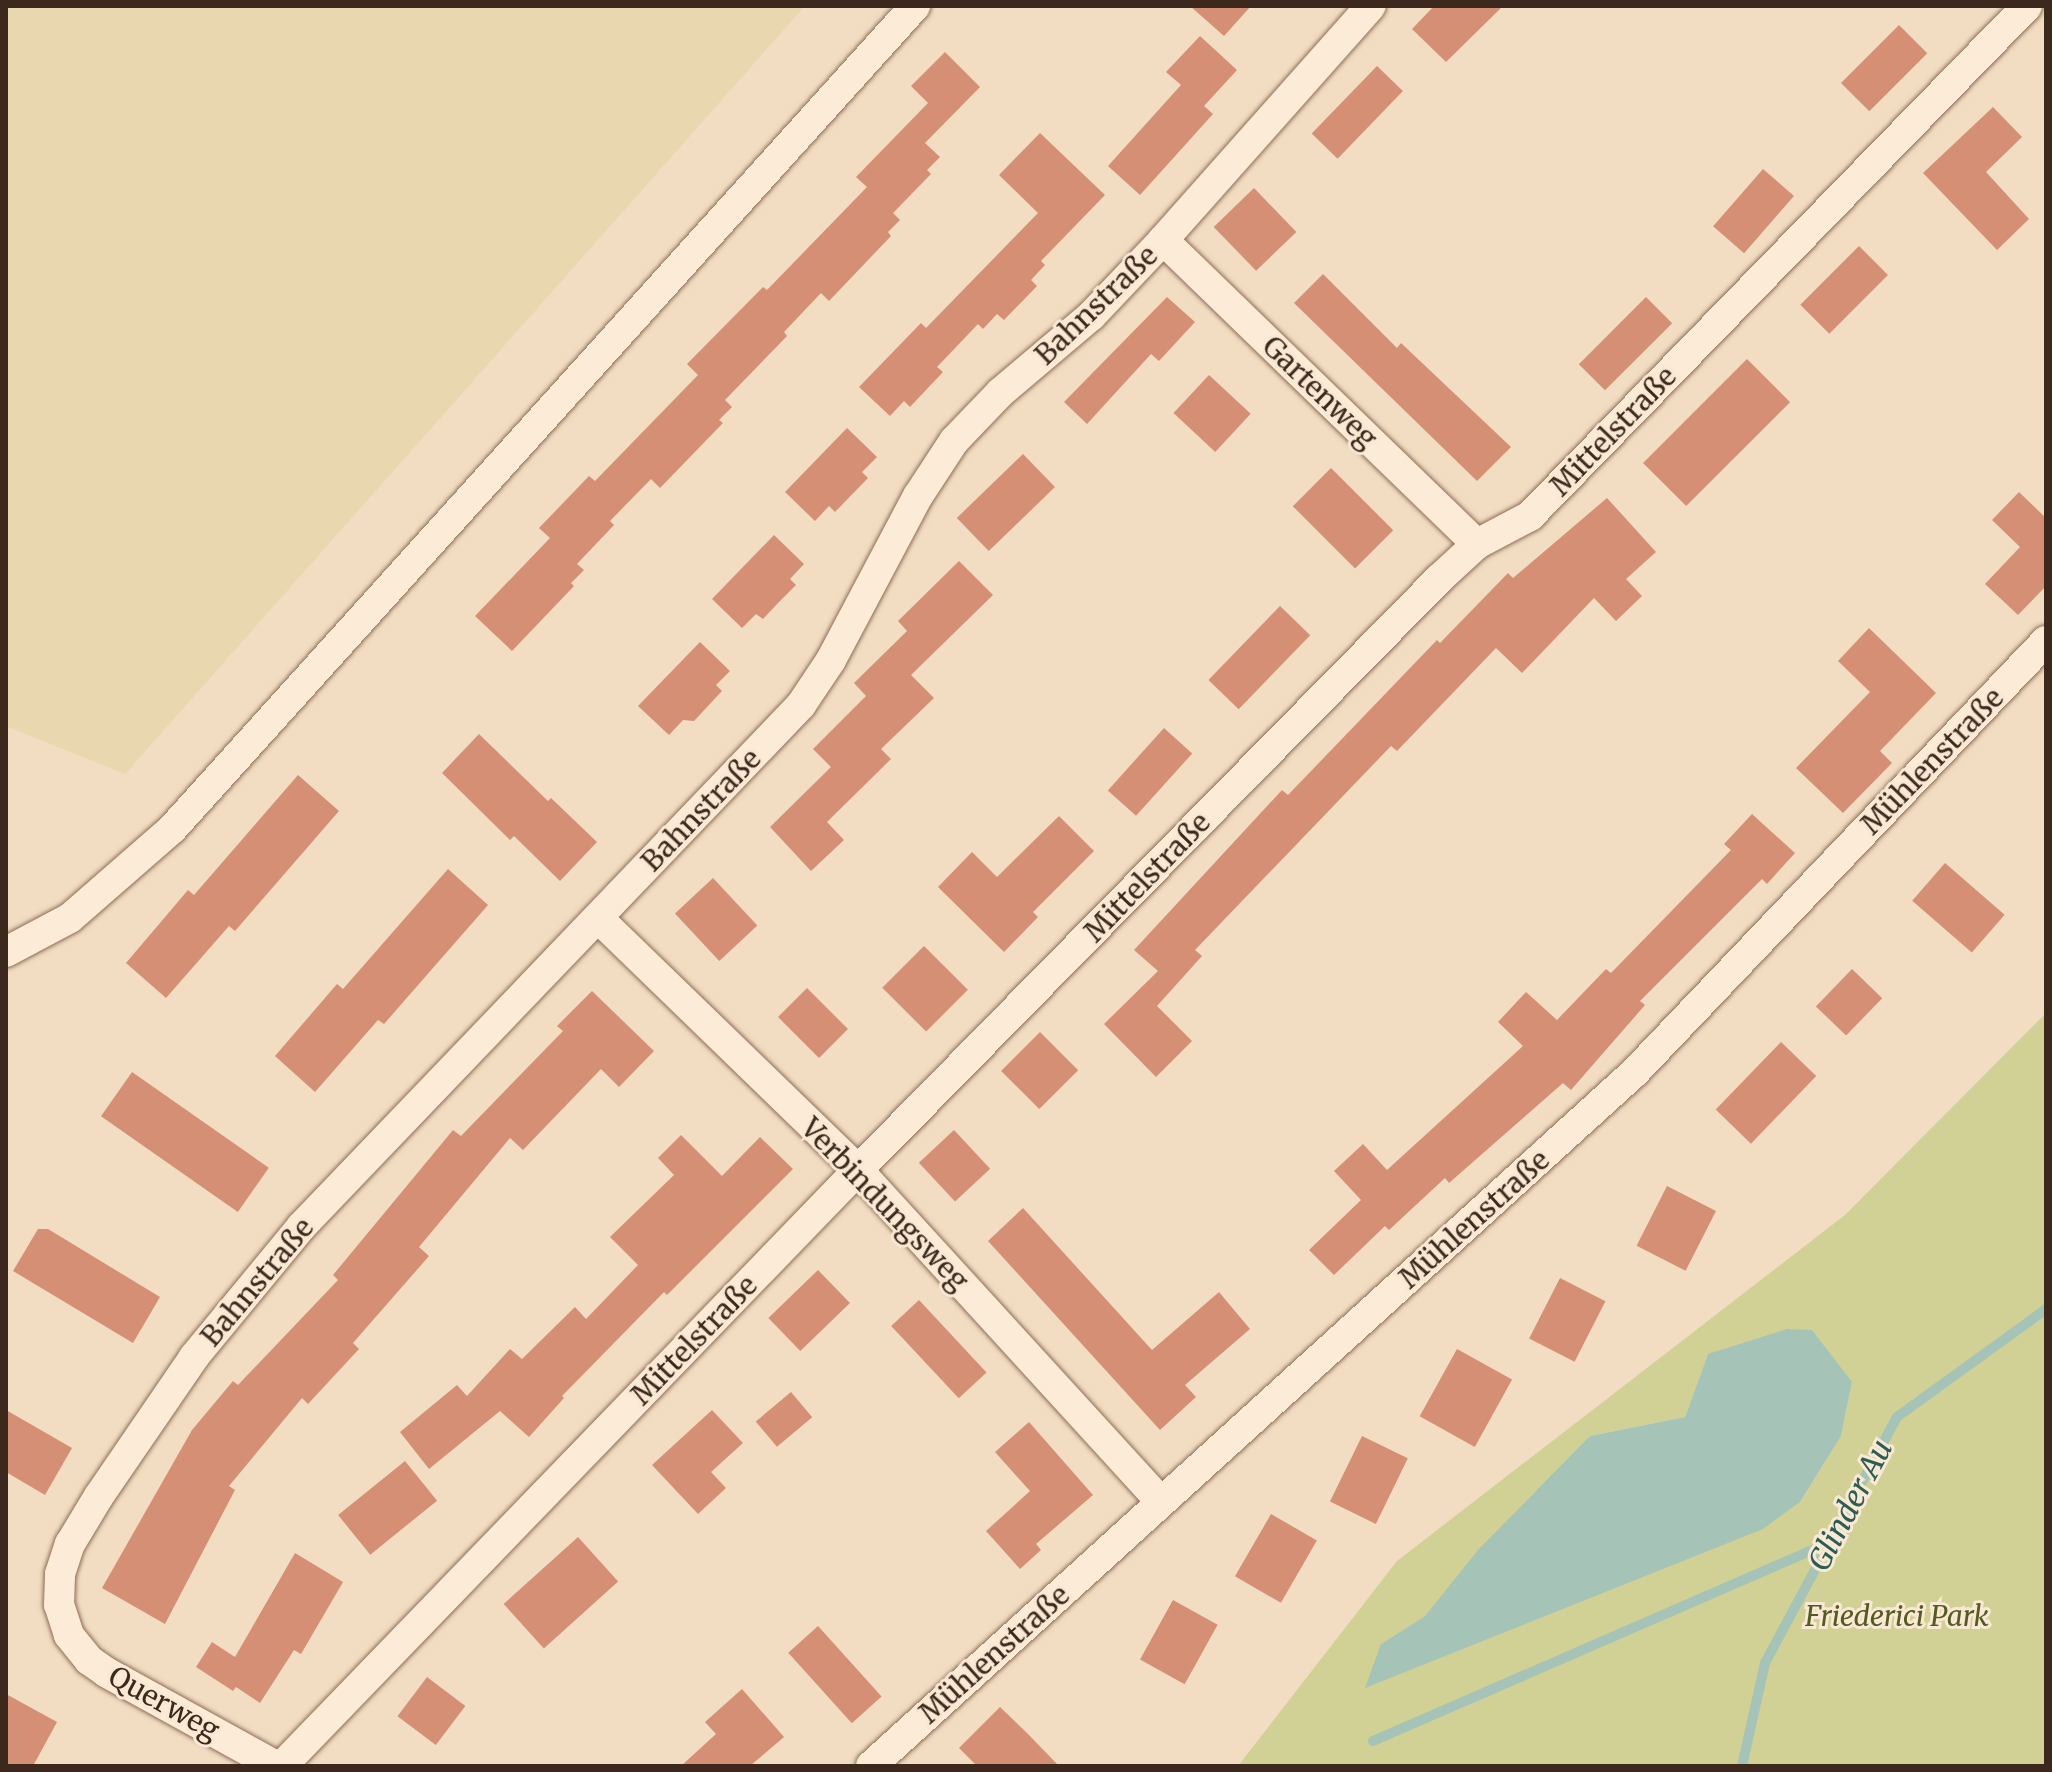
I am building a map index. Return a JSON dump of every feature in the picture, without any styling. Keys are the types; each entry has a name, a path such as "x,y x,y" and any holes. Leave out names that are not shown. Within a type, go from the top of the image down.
{"street":[{"path":"6,952 70,918 172,829 915,6"},
{"name":"Bahnstraße","path":"65,1625 58,1595 66,1554 129,1449 194,1357 301,1227 801,705 831,660 918,496 954,441 1001,392 1091,316 1163,240 1371,6"},
{"name":"Mittelstraße","path":"279,1766 858,1170 1439,579 1477,544 1530,516 2027,6"},
{"name":"Gartenweg","path":"1163,240 1477,544"},
{"name":"Mühlenstraße","path":"871,1766 1634,1073 2046,641"},
{"name":"Verbindungsweg","path":"598,918 858,1170 1161,1502"},
{"name":"Querweg","path":"65,1625 81,1652 106,1672 279,1766"}],"shaded area":[{"path":"6,6 805,6 125,774 6,726"},
{"path":"1787,1329 1812,1330 1852,1382 1841,1436 1800,1502 1763,1529 1365,1688 1381,1644 1425,1616 1478,1550 1590,1436 1685,1417 1708,1354"}],"green space":[{"name":"Friederici Park","path":"2046,1013 2046,1766 1238,1766 1397,1561 1845,1215","holes":["1708,1354 1852,1382 1841,1436 1800,1502 1381,1644 1425,1616 1590,1436 1685,1417"]}],"building":[{"path":"1190,6 1251,6 1224,36"},
{"path":"1434,6 1503,6 1446,62 1412,29"},
{"path":"1899,25 1927,53 1869,111 1841,83"},
{"path":"1200,36 1237,70 1204,106 1213,114 1140,195 1108,166 1181,85 1166,72"},
{"path":"945,52 980,87 925,143 940,157 927,170 931,174 893,213 900,220 888,232 891,236 829,301 821,293 784,332 787,336 725,400 732,407 719,420 723,423 660,488 651,479 610,521 614,525 577,564 584,570 571,583 574,586 512,651 475,616 550,538 539,528 589,476 595,481 698,375 687,364 763,287 767,290 867,187 856,177 928,103 911,86"},
{"path":"1377,66 1403,91 1338,159 1312,134"},
{"path":"1993,107 2022,137 1986,172 2029,219 1997,250 1923,173"},
{"path":"1040,133 1105,195 1041,261 1045,265 1031,280 1037,286 1004,320 997,314 983,329 978,324 937,367 943,372 910,407 904,401 890,416 859,387 921,323 926,328 1038,213 999,175"},
{"path":"1763,169 1794,196 1744,253 1713,226"},
{"path":"1254,188 1296,232 1256,271 1214,227"},
{"path":"1859,246 1888,275 1829,334 1800,305"},
{"path":"1323,274 1397,348 1401,343 1511,447 1477,481 1294,303"},
{"path":"1167,297 1195,322 1159,361 1151,354 1087,424 1064,402"},
{"path":"1646,297 1672,323 1605,390 1579,364"},
{"path":"1747,359 1790,402 1686,506 1643,463"},
{"path":"1209,375 1251,414 1215,452 1174,413"},
{"path":"847,428 877,457 862,472 868,478 835,512 829,506 815,521 785,492"},
{"path":"1023,454 1055,487 989,551 957,518"},
{"path":"1331,468 1393,530 1355,568 1293,506"},
{"path":"2019,492 2046,518 2046,586 2018,615 1985,584 2020,547 1992,520"},
{"path":"1607,498 1656,552 1626,579 1642,596 1616,621 1594,598 1522,673 1496,648 1397,751 1391,746 1195,950 1202,956 1157,1006 1192,1041 1156,1077 1104,1024 1158,971 1134,950 1282,790 1288,795 1437,640 1440,643 1508,573 1513,578"},
{"path":"774,535 804,564 790,579 796,585 763,619 756,614 742,628 712,599"},
{"path":"959,561 993,595 911,675 934,698 881,749 891,759 827,822 844,840 811,871 770,827 831,767 813,749 866,696 854,683 907,631 898,621"},
{"path":"1280,606 1310,635 1239,709 1208,680"},
{"path":"1869,628 1936,693 1880,751 1892,763 1843,813 1796,768 1870,692 1838,661"},
{"path":"700,642 730,671 716,685 722,691 694,721 683,720 669,735 638,706"},
{"path":"1164,728 1192,753 1136,816 1108,790"},
{"path":"479,734 548,801 551,798 597,842 560,881 514,836 510,840 442,773"},
{"path":"298,775 339,811 235,931 229,926 166,998 126,963 188,890 194,895"},
{"path":"1752,814 1795,853 1767,884 1762,879 1640,1001 1645,1005 1571,1090 1563,1083 1449,1183 1445,1178 1389,1230 1385,1226 1334,1275 1309,1250 1361,1200 1334,1171 1363,1144 1387,1170 1523,1046 1498,1022 1526,992 1557,1020 1606,969 1611,973 1731,850 1724,844"},
{"path":"1059,816 1094,851 1033,912 1038,917 1004,952 938,887 972,852 997,877"},
{"path":"1945,863 2005,915 1972,953 1912,901"},
{"path":"448,869 488,905 384,1024 378,1020 315,1092 275,1056 337,984 343,989"},
{"path":"713,878 757,926 719,961 675,913"},
{"path":"924,946 968,990 926,1032 882,988"},
{"path":"1852,969 1882,998 1846,1036 1816,1006"},
{"path":"807,988 848,1029 819,1058 778,1017"},
{"path":"592,991 654,1051 619,1087 601,1069 523,1150 510,1138 419,1247 429,1256 353,1343 359,1349 308,1404 302,1398 229,1486 235,1490 165,1624 102,1588 192,1430 233,1381 238,1385 338,1280 333,1275 453,1130 461,1136 563,1031 557,1026"},
{"path":"1040,1032 1078,1070 1039,1109 1001,1071"},
{"path":"1781,1042 1816,1076 1751,1144 1716,1110"},
{"path":"132,1072 269,1168 238,1212 101,1116"},
{"path":"954,1130 990,1169 955,1201 919,1163"},
{"path":"681,1135 722,1176 760,1137 793,1169 667,1295 664,1292 562,1396 564,1398 529,1437 500,1411 429,1469 400,1432 457,1385 467,1396 510,1349 522,1359 575,1307 586,1319 638,1265 610,1237 674,1175 658,1158"},
{"path":"1667,1186 1716,1211 1686,1271 1637,1246"},
{"path":"1023,1208 1152,1350 1219,1292 1250,1329 1185,1385 1196,1397 1160,1430 988,1241"},
{"path":"38,1229 48,1229 160,1297 133,1343 13,1271"},
{"path":"818,1270 850,1303 800,1351 768,1318"},
{"path":"1560,1278 1605,1301 1575,1362 1529,1339"},
{"path":"919,1300 987,1372 959,1398 891,1326"},
{"path":"1457,1349 1512,1380 1475,1447 1420,1416"},
{"path":"791,1392 812,1417 777,1447 756,1422"},
{"path":"6,1410 72,1448 45,1495 6,1472"},
{"path":"712,1410 743,1443 711,1472 726,1488 698,1514 652,1465"},
{"path":"1029,1422 1093,1495 1036,1544 1041,1550 1020,1569 986,1531 1030,1491 995,1452"},
{"path":"1362,1436 1408,1458 1376,1524 1330,1502"},
{"path":"405,1461 437,1501 370,1555 338,1515"},
{"path":"1271,1514 1317,1540 1281,1603 1235,1576"},
{"path":"578,1537 618,1582 544,1649 504,1604"},
{"path":"295,1553 343,1582 301,1654 294,1650 260,1703 236,1687 233,1691 196,1667 212,1642 235,1657"},
{"path":"1173,1600 1218,1625 1185,1684 1140,1659"},
{"path":"818,1626 882,1697 852,1723 788,1653"},
{"path":"427,1677 465,1706 436,1745 398,1716"},
{"path":"742,1689 784,1737 750,1766 681,1766 716,1734 705,1722"},
{"path":"6,1694 57,1722 33,1766 6,1766"},
{"path":"1000,1707 1059,1766 977,1766 959,1748"}],"waterway":[{"name":"Glinder Au","path":"1742,1766 1765,1663 1897,1417 2046,1309"},
{"path":"1373,1741 1833,1541"}]}
